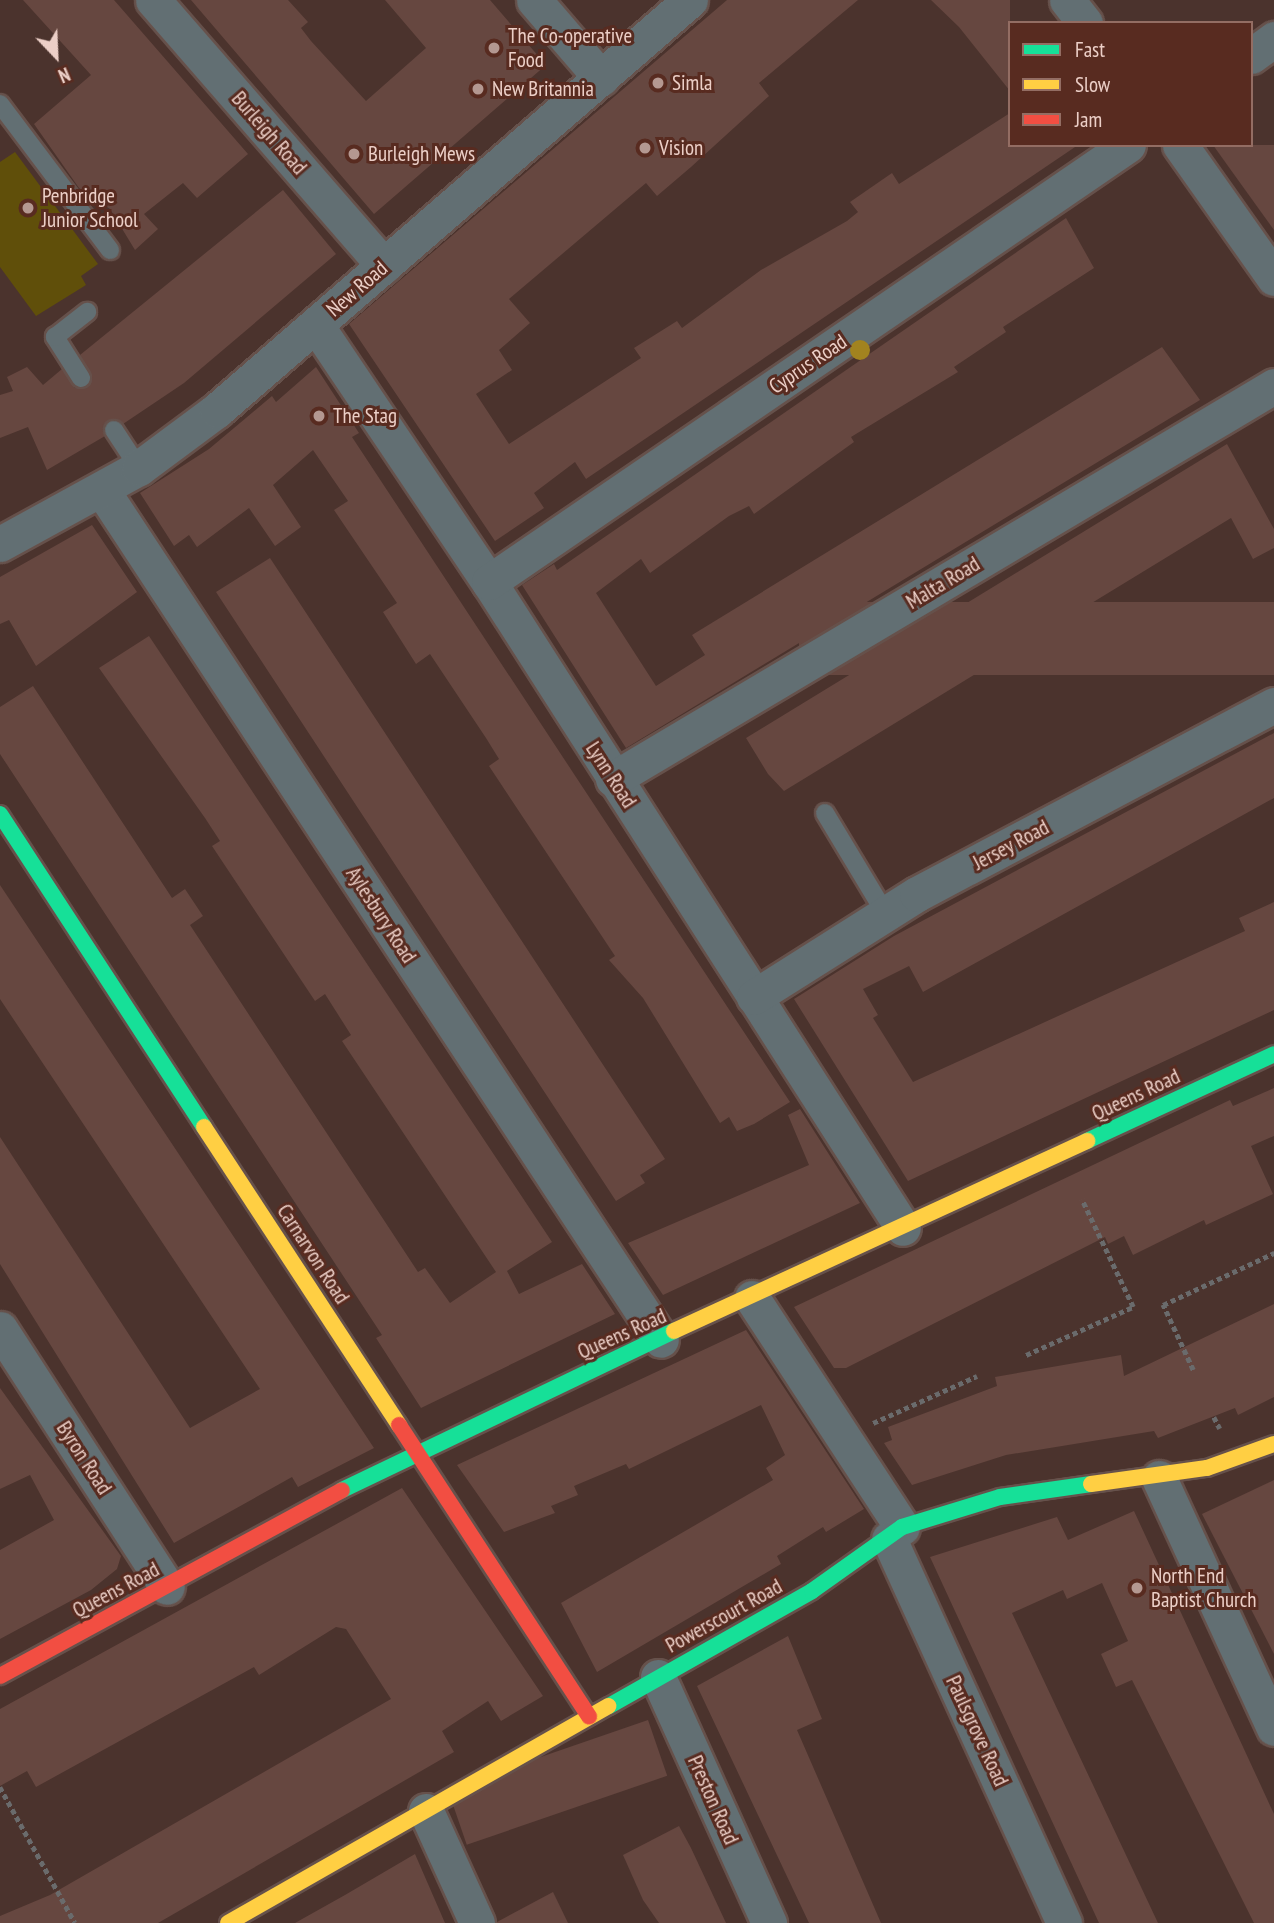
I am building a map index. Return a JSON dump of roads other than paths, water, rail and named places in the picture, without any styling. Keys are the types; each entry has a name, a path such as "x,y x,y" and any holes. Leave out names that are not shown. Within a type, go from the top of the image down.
{"street":[{"name":"Burleigh Road","path":"153,0 384,266"},
{"path":"534,0 601,78"},
{"name":"New Road","path":"0,544 139,468 316,326 690,0"},
{"path":"1067,0 1083,21"},
{"path":"1253,55 1274,39"},
{"name":"Cyprus Road","path":"489,582 1125,147"},
{"path":"1181,147 1274,278"},
{"name":"Lynn Road","path":"316,326 489,582 612,779 902,1227"},
{"name":"Malta Road","path":"612,779 1274,386"},
{"name":"Aylesbury Road","path":"102,490 661,1340"},
{"name":"Jersey Road","path":"754,997 886,913 1274,705"},
{"name":"Carnarvon Road","path":"0,814 589,1717"},
{"name":"Queens Road","path":"0,1676 417,1450 661,1340 1274,1054"},
{"name":"Paulsgrove Road","path":"751,1298 843,1437 895,1533 1064,1923"},
{"name":"Byron Road","path":"0,1329 167,1587"},
{"name":"Powerscourt Road","path":"228,1923 865,1560 895,1533 1000,1497 1159,1478 1274,1444"},
{"path":"1159,1478 1274,1728"},
{"name":"Preston Road","path":"658,1677 769,1923"},
{"path":"426,1811 477,1923"}],"lane":[{"path":"0,104 110,250"},
{"path":"81,378 55,337 87,312"},
{"path":"114,430 139,468"},
{"path":"825,813 886,913"}],"place":[{"name":"The Co-operative Food","path":"494,48"},
{"name":"Simla","path":"658,83"},
{"name":"New Britannia","path":"478,89"},
{"name":"Vision","path":"645,148"},
{"name":"Burleigh Mews","path":"354,154"},
{"name":"Penbridge Junior School","path":"28,208"},
{"name":"The Stag","path":"319,416"},
{"name":"North End Baptist Church","path":"1137,1588"}]}
